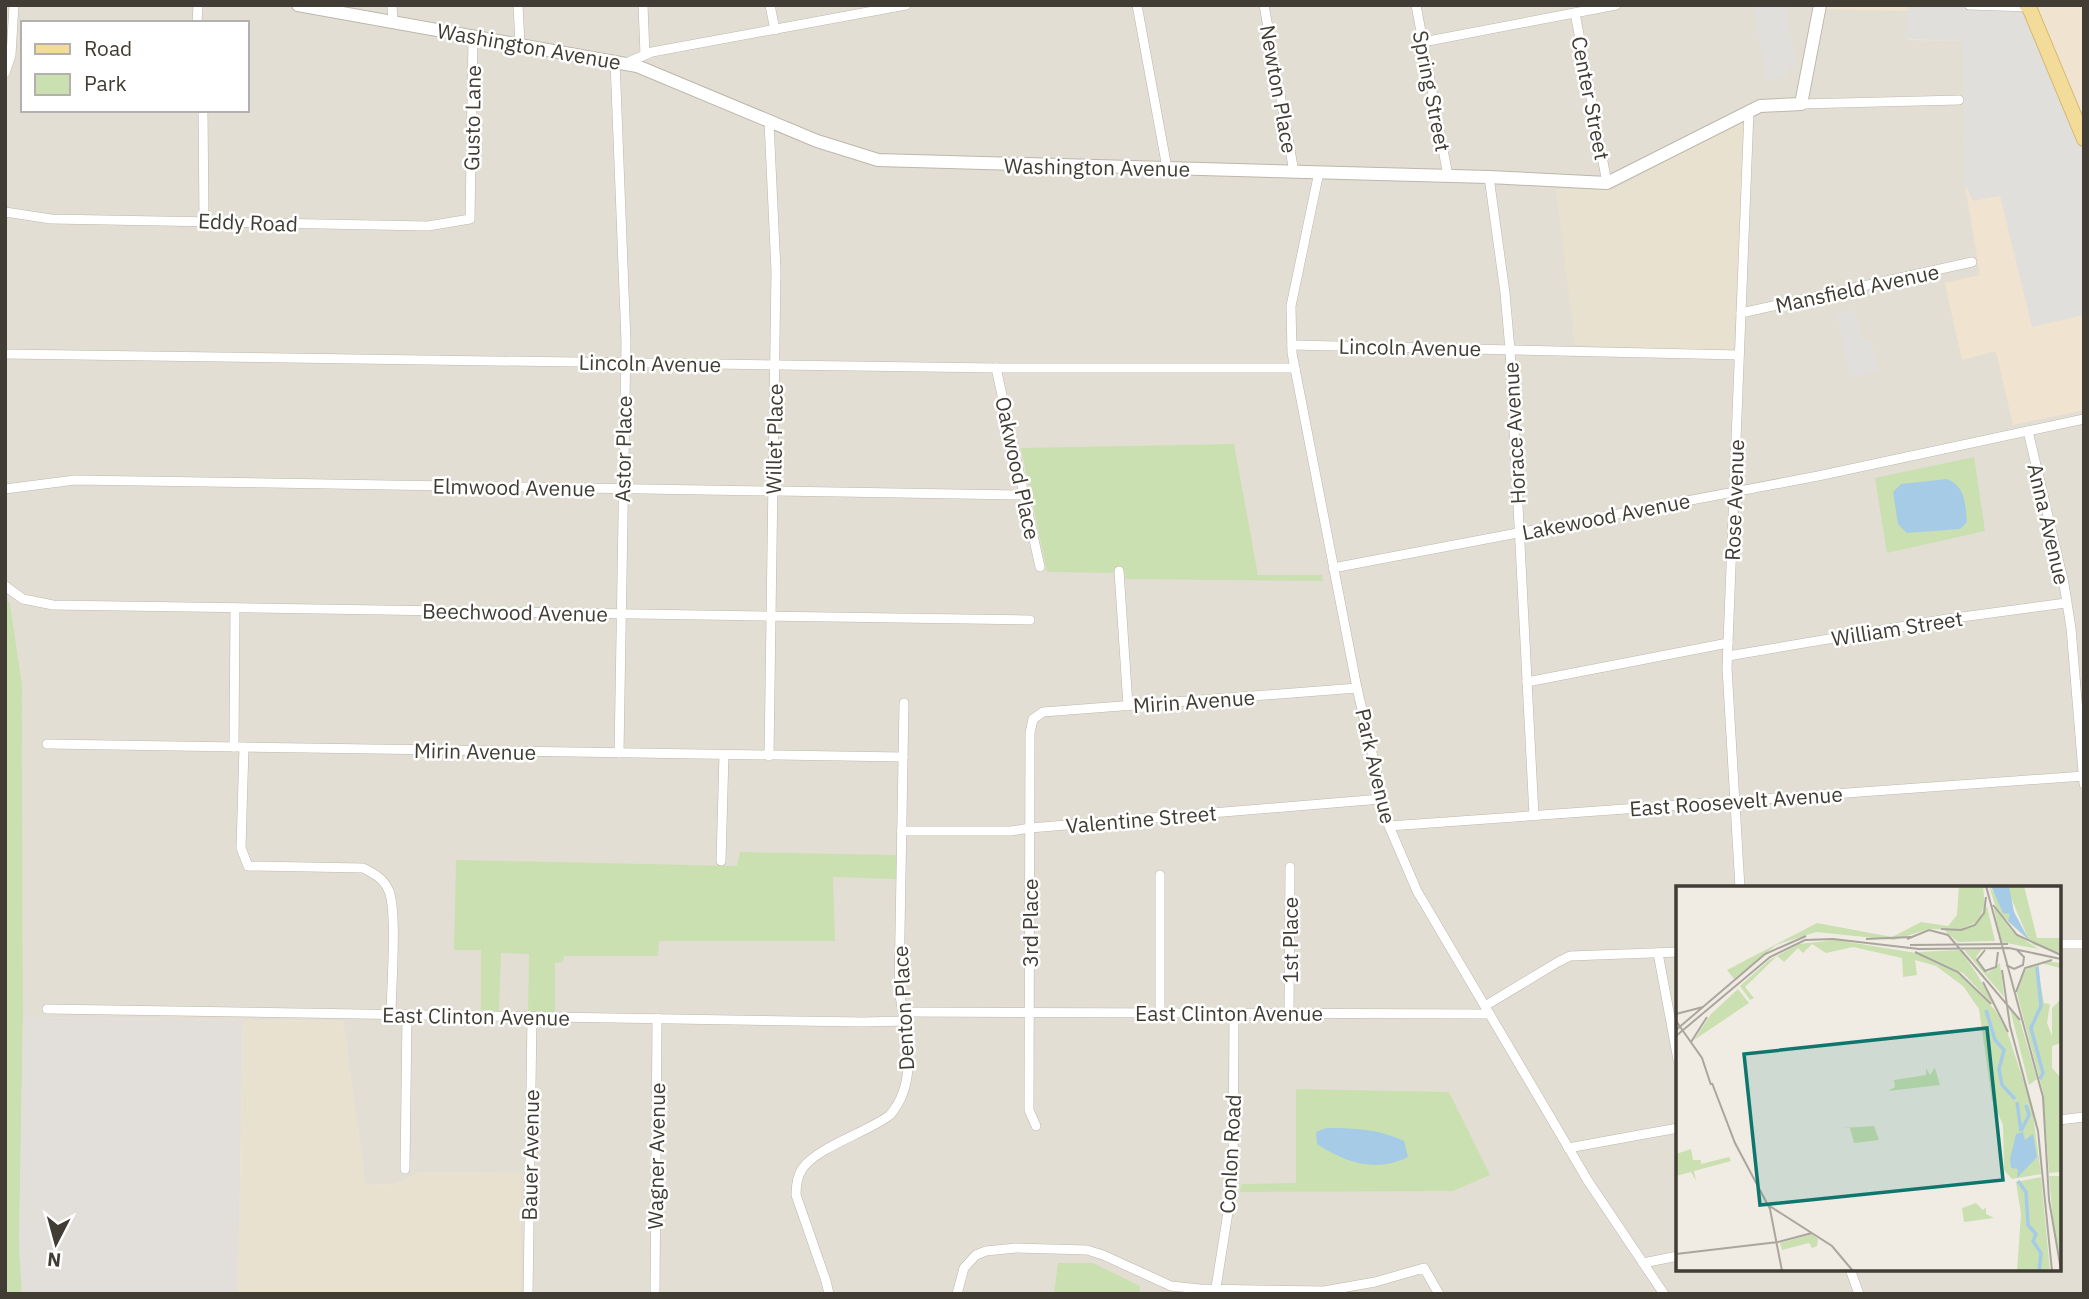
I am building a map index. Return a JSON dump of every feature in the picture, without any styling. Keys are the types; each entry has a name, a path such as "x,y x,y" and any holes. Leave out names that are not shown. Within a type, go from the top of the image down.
{"main road":[{"path":"2027,6 2078,110 2084,139"}],"street":[{"path":"5,72 11,55 14,5"},
{"name":"Washington Avenue","path":"298,5 620,62 817,141 878,160 1489,177 1607,183 1760,106 1801,104"},
{"path":"392,5 393,22"},
{"path":"518,5 520,44"},
{"path":"643,5 645,55"},
{"path":"770,5 775,30"},
{"path":"1137,5 1167,168"},
{"name":"Newton Place","path":"1264,5 1294,172"},
{"name":"Spring Street","path":"1416,5 1448,176"},
{"path":"1423,42 1616,5"},
{"path":"1820,5 1801,104 1959,100"},
{"path":"1969,5 2027,6"},
{"path":"620,62 900,6"},
{"name":"Center Street","path":"1575,13 1607,183"},
{"name":"Gusto Lane","path":"470,199 473,37"},
{"name":"Astor Place","path":"619,753 625,363 620,62"},
{"name":"Rose Avenue","path":"1740,886 1728,643 1749,111"},
{"path":"202,112 204,220"},
{"name":"Willet Place","path":"769,122 776,271 769,756"},
{"name":"Park Avenue","path":"1319,172 1291,306 1292,345 1357,688 1389,826 1418,891 1568,1148 1664,1294"},
{"name":"Horace Avenue","path":"1489,177 1510,350 1534,816"},
{"name":"Eddy Road","path":"5,212 51,219 428,226 470,219 470,199"},
{"name":"Mansfield Avenue","path":"1741,313 1972,262"},
{"name":"Lincoln Avenue","path":"1292,345 1739,355"},
{"name":"Lincoln Avenue","path":"5,354 996,369 1295,368"},
{"name":"Oakwood Place","path":"996,369 1040,567"},
{"name":"Lakewood Avenue","path":"1333,568 1818,476 2084,419"},
{"name":"Anna Avenue","path":"2028,430 2071,628 2084,784"},
{"name":"Elmwood Avenue","path":"5,489 75,480 1024,495"},
{"path":"1119,571 1128,706"},
{"name":"Beechwood Avenue","path":"5,586 23,599 53,605 1030,620"},
{"name":"William Street","path":"1728,656 2066,603"},
{"path":"235,608 241,848 247,866 363,868 376,874 390,891 393,909 391,1015"},
{"path":"1527,682 1728,643"},
{"name":"Mirin Avenue","path":"1033,719 1042,712 1357,688"},
{"name":"Denton Place","path":"829,1294 796,1195 796,1181 803,1167 815,1156 880,1122 898,1107 905,1091 907,1075 904,1016 899,988 904,703"},
{"name":"3rd Place","path":"1033,719 1030,733 1029,1110 1036,1126"},
{"name":"Mirin Avenue","path":"47,744 903,757"},
{"path":"721,861 724,755"},
{"name":"East Roosevelt Avenue","path":"1389,826 2083,776"},
{"name":"Valentine Street","path":"901,831 1011,831 1381,799"},
{"name":"1st Place","path":"1289,1013 1290,867"},
{"path":"1160,875 1160,1013"},
{"path":"2061,944 2084,944"},
{"path":"1487,1010 1558,961 1570,956 1676,952"},
{"path":"1658,953 1676,1049"},
{"name":"East Clinton Avenue","path":"47,1009 863,1022 904,1016 969,1012 1234,1014 1487,1010"},
{"name":"Conlon Road","path":"1216,1291 1233,1181 1234,1014"},
{"path":"405,1169 407,1015"},
{"name":"Bauer Avenue","path":"528,1294 532,1017"},
{"name":"Wagner Avenue","path":"654,1294 657,1018"},
{"path":"2061,1120 2084,1117"},
{"path":"1568,1148 1676,1129"},
{"path":"957,1294 964,1268 976,1255 986,1251 1016,1248 1087,1250 1171,1286 1216,1291 1324,1291 1375,1282 1424,1268 1439,1294"},
{"path":"1643,1262 1676,1256"},
{"path":"1851,1271 1859,1294"}],"shaded area":[{"path":"5,5 2084,5 2084,1294 521,1294 521,1173 421,1172 395,1184 365,1185 343,1021 23,1017 22,683 10,603 5,598"},
{"path":"1753,5 1785,5 1796,66 1787,68 1788,76 1767,80"},
{"path":"1820,5 2084,5 2084,410 2013,425 1996,351 1962,360 1945,283 1980,275 1965,185 1963,41 1908,40 1909,11 1820,9"},
{"path":"1908,5 2029,7 2084,139 2084,315 2032,327 2000,196 1973,201 1965,185 1963,41 1906,39"},
{"path":"1746,118 1733,351 1575,345 1556,189 1613,190"},
{"path":"1855,310 1862,341 1871,339 1878,371 1850,377 1837,314"},
{"path":"23,1017 243,1020 238,1294 22,1294 19,1245"},
{"path":"243,1020 343,1021 366,1185 395,1184 421,1172 521,1173 521,1294 238,1294"}],"green space":[{"path":"1234,444 1258,575 1322,575 1323,581 1126,579 1125,573 1047,572 1021,448"},
{"path":"1974,457 1985,531 1887,553 1875,478"},
{"path":"5,598 10,603 22,683 23,1017 19,1245 22,1294 5,1294"},
{"path":"740,852 897,855 896,879 833,877 835,941 659,941 658,956 564,956 563,962 555,963 555,1013 528,1012 529,954 501,953 499,1011 481,1010 481,950 454,950 456,860 737,866"},
{"path":"1296,1089 1449,1092 1490,1175 1453,1191 1240,1192 1241,1184 1296,1183"},
{"path":"1058,1263 1093,1263 1140,1286 1139,1294 1054,1294"}],"water":[{"path":"1947,479 1961,491 1967,522 1960,529 1907,533 1898,524 1893,492 1901,484"},
{"path":"1326,1128 1366,1130 1395,1137 1404,1141 1408,1157 1396,1162 1373,1165 1350,1161 1317,1144 1316,1132"}]}
